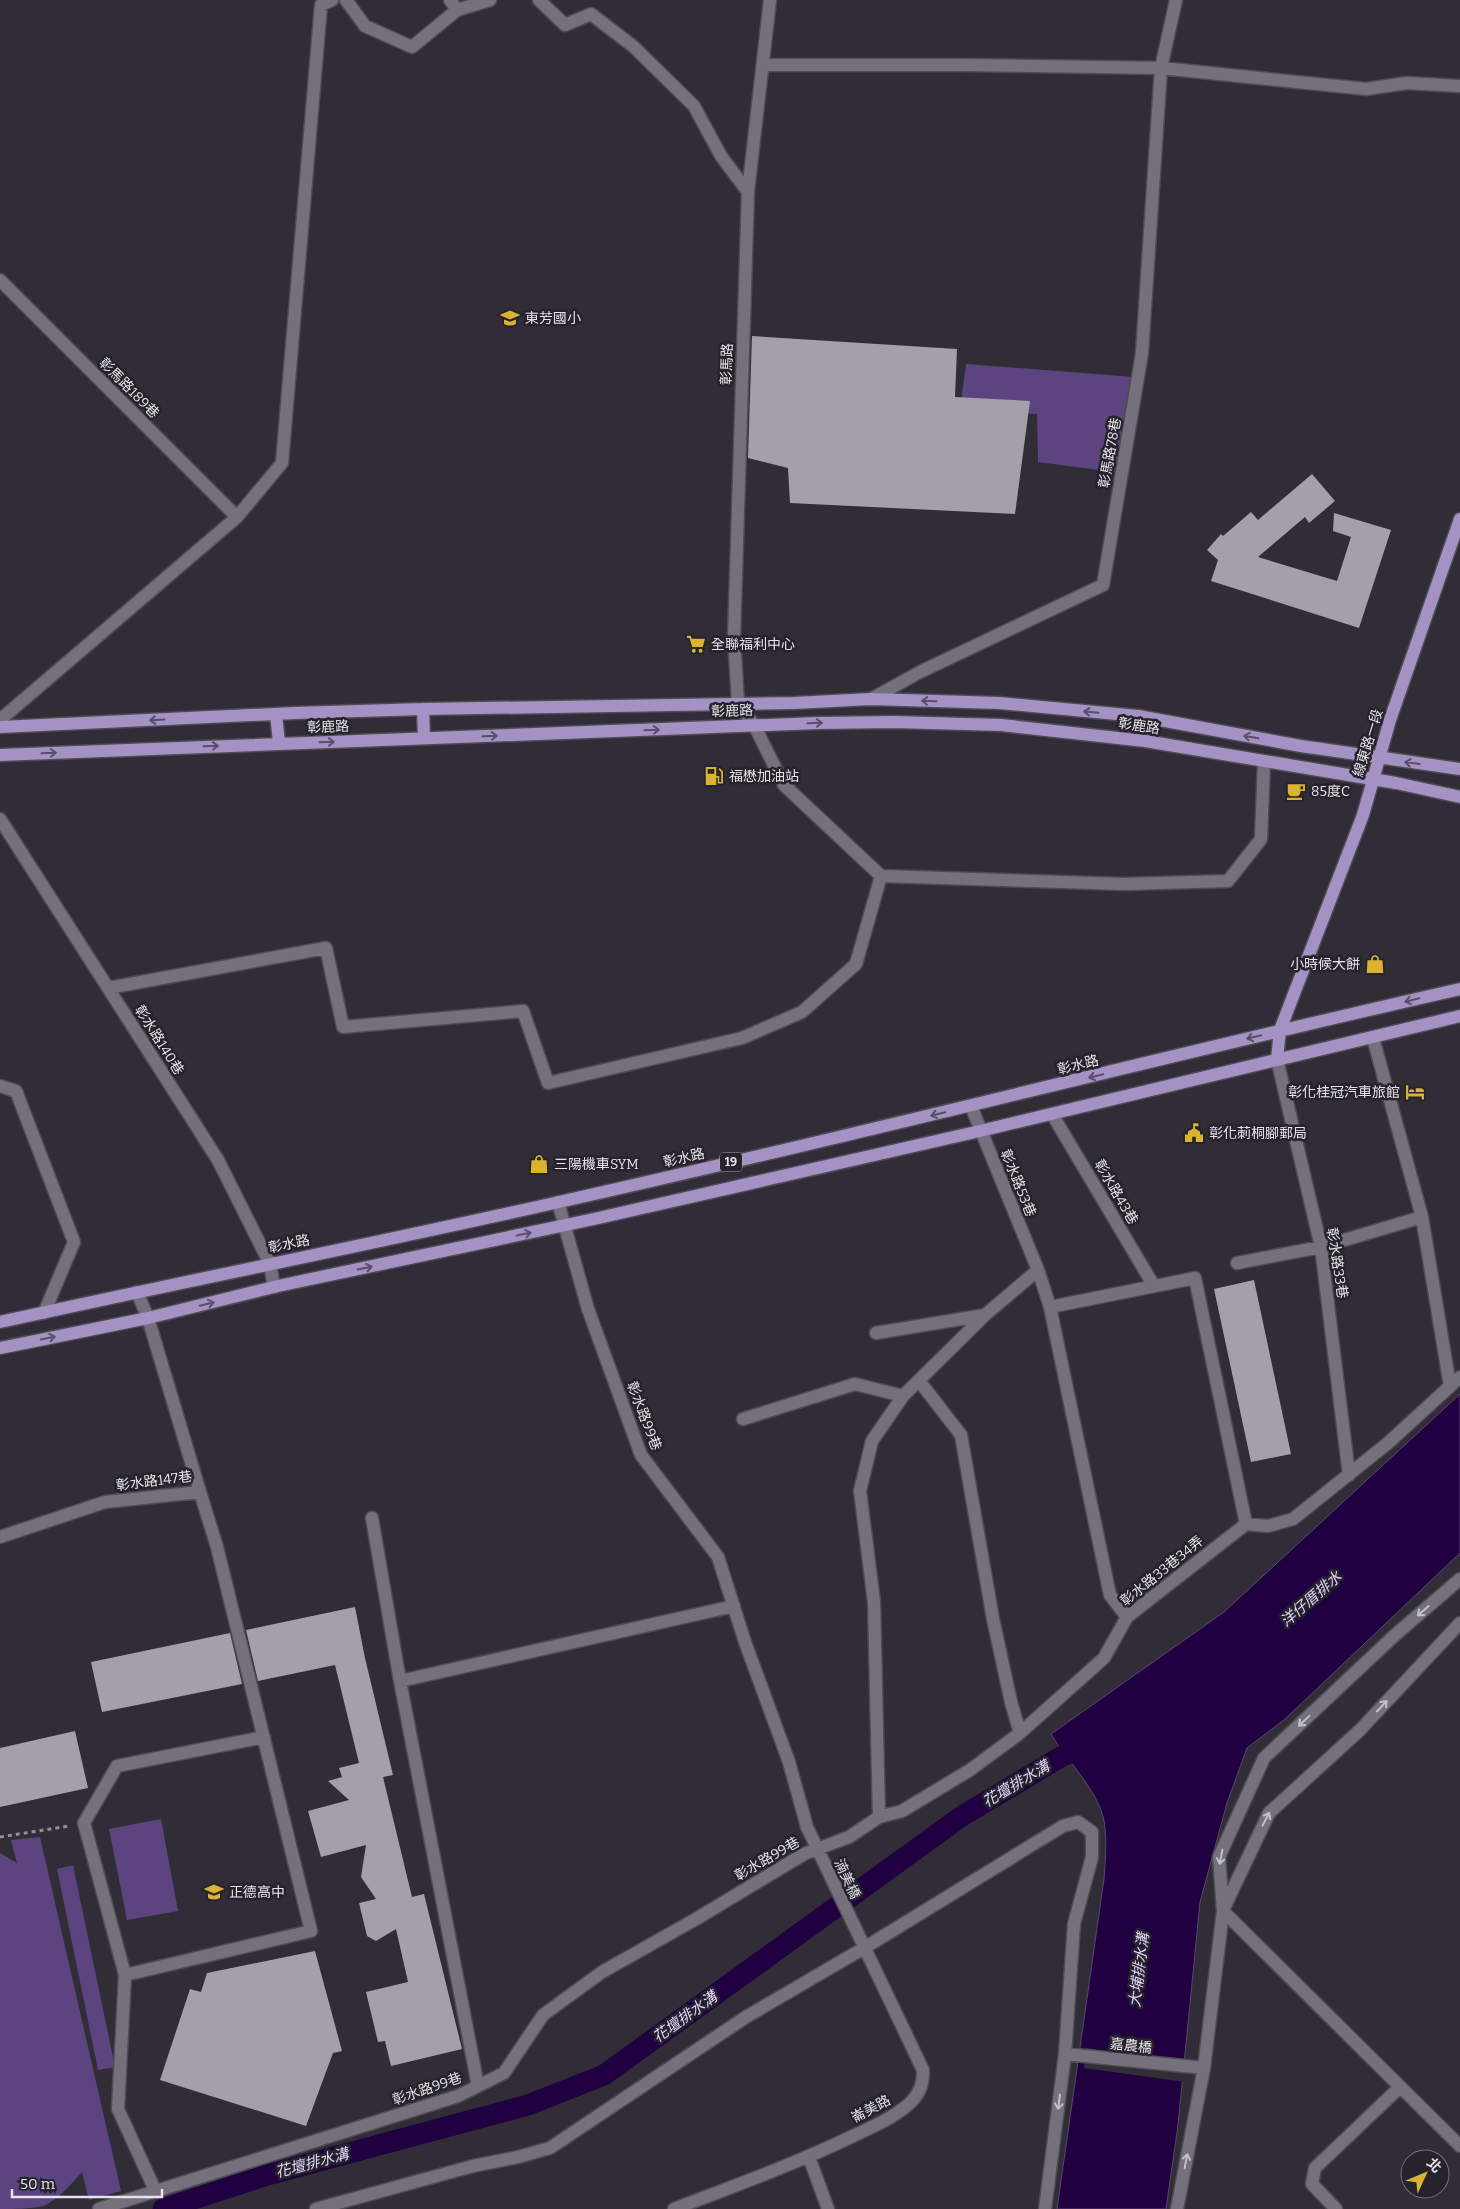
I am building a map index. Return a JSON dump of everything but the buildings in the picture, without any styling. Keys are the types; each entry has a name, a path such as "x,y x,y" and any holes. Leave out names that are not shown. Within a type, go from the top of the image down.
{"main road":[{"name":"線東路一段","path":"1277,1059 1280,1030 1363,815 1372,780 1418,636 1460,519"},
{"name":"彰鹿路","path":"0,727 423,709 738,704 871,699 999,703 1138,716 1301,746 1460,769"},
{"path":"423,709 424,738"},
{"path":"276,714 279,743"},
{"name":"彰鹿路","path":"0,755 754,726 894,722 1001,725 1145,741 1396,783 1460,798"},
{"name":"彰水路","path":"0,1322 558,1202 1460,989"},
{"name":"19","path":"0,1348 148,1318 274,1287 565,1226 980,1131 1460,1016"}],"street":[{"path":"0,720 237,517 282,463 322,5 332,0"},
{"path":"346,0 364,26 412,47 453,5 490,0"},
{"path":"539,0 565,25 590,14 634,47 694,106 720,156 748,192"},
{"name":"彰馬路","path":"738,704 734,637 748,192 770,0"},
{"path":"1161,68 1176,0"},
{"path":"763,65 964,65 1161,68 1366,89 1407,83 1460,86"},
{"name":"彰馬路78巷","path":"871,699 920,672 1103,585 1142,353 1161,68"},
{"name":"彰馬路189巷","path":"0,280 237,517"},
{"path":"738,704 754,726 784,785 882,876 1124,884 1228,881 1261,839 1264,762"},
{"name":"彰水路140巷","path":"0,819 218,1160 270,1264 274,1287"},
{"path":"108,988 326,948 343,1027 523,1011 548,1083 742,1038 802,1012 856,964 882,876"},
{"path":"1374,1038 1422,1217 1450,1386"},
{"name":"彰水路33巷","path":"1277,1059 1321,1247 1349,1475"},
{"path":"0,1086 16,1091 74,1242 44,1312"},
{"name":"彰水路53巷","path":"971,1106 1038,1270 1050,1306 1110,1596 1127,1617"},
{"name":"彰水路43巷","path":"1052,1114 1154,1286"},
{"name":"彰水路99巷","path":"558,1202 588,1309 641,1455 718,1557 789,1762 807,1827 820,1854"},
{"path":"1237,1263 1321,1247 1422,1217"},
{"path":"879,1818 874,1602 860,1491 872,1441 903,1396 920,1382 985,1315 1038,1270"},
{"path":"1050,1306 1195,1278 1246,1524 1268,1526 1293,1519 1388,1443 1460,1377"},
{"name":"彰水路147巷","path":"0,1537 105,1502 200,1492 148,1318 136,1292"},
{"path":"876,1333 985,1315"},
{"path":"920,1382 962,1436 993,1619 1011,1702 1020,1733"},
{"path":"743,1418 855,1384 903,1396"},
{"path":"125,1976 311,1931 217,1547 200,1492"},
{"path":"372,1518 400,1681 478,2086"},
{"name":"彰水路33巷34弄","path":"1020,1733 1104,1658 1127,1617 1246,1524"},
{"path":"1177,2209 1204,2068 1223,1911 1219,1857 1264,1758 1395,1635 1460,1579"},
{"path":"400,1681 734,1606"},
{"path":"1223,1911 1269,1813 1360,1730 1460,1622"},
{"name":"彰水路99巷","path":"99,2209 458,2096 504,2073 544,2015 602,1972 696,1919 804,1854 820,1854 879,1818 902,1811 970,1770 1020,1733"},
{"path":"155,2190 118,2109 125,1976 84,1823 117,1766 264,1737"},
{"path":"316,2209 454,2171 550,2148 746,2017 864,1948 1063,1826 1078,1822 1092,1832 1092,1857 1074,1924 1070,2054 1045,2209"},
{"name":"湳美橋","path":"820,1854 846,1911"},
{"name":"崙美路","path":"674,2209 809,2157 891,2117 913,2100 923,2083 923,2070 846,1911"},
{"path":"1223,1911 1460,2146"},
{"name":"嘉農橋","path":"1070,2054 1204,2068"},
{"path":"1336,2209 1312,2184 1315,2168 1400,2087"},
{"path":"809,2157 828,2209"}],"path":[{"path":"0,1837 84,1823"}],"shaded area":[{"path":"966,364 1134,377 1122,473 1038,462 1037,414 960,409"},
{"path":"161,1819 178,1911 127,1920 109,1829"},
{"path":"40,1837 121,2191 89,2200 82,2172 59,2196 43,2206 0,2209 0,1853 17,1863 11,1840"},
{"path":"73,1865 115,2067 98,2070 57,1869"}],"water":[{"path":"1460,1394 1460,1553 1285,1719 1247,1748 1227,1803 1200,1902 1178,2125 1166,2209 1057,2209 1104,1879 1106,1840 1103,1816 1098,1803 1051,1734 1224,1612"}],"pier":[{"path":"1086,2048 1187,2062 1185,2082 1084,2068"}],"waterway":[{"name":"花壇排水溝","path":"163,2209 267,2175 528,2105 604,2075 962,1816 1064,1755 1092,1748"}],"place":[{"name":"東芳國小","path":"510,318"},
{"name":"全聯福利中心","path":"696,644"},
{"name":"福懋加油站","path":"714,776"},
{"name":"85度C","path":"1296,791"},
{"name":"小時候大餅","path":"1375,964"},
{"name":"彰化桂冠汽車旅館","path":"1415,1092"},
{"name":"彰化莿桐腳郵局","path":"1194,1133"},
{"name":"三陽機車SYM","path":"539,1164"},
{"name":"正德高中","path":"214,1892"}],"water label":[{"name":"洋仔厝排水","path":"1311,1599"},
{"name":"大埔排水溝","path":"1139,1970"}]}
